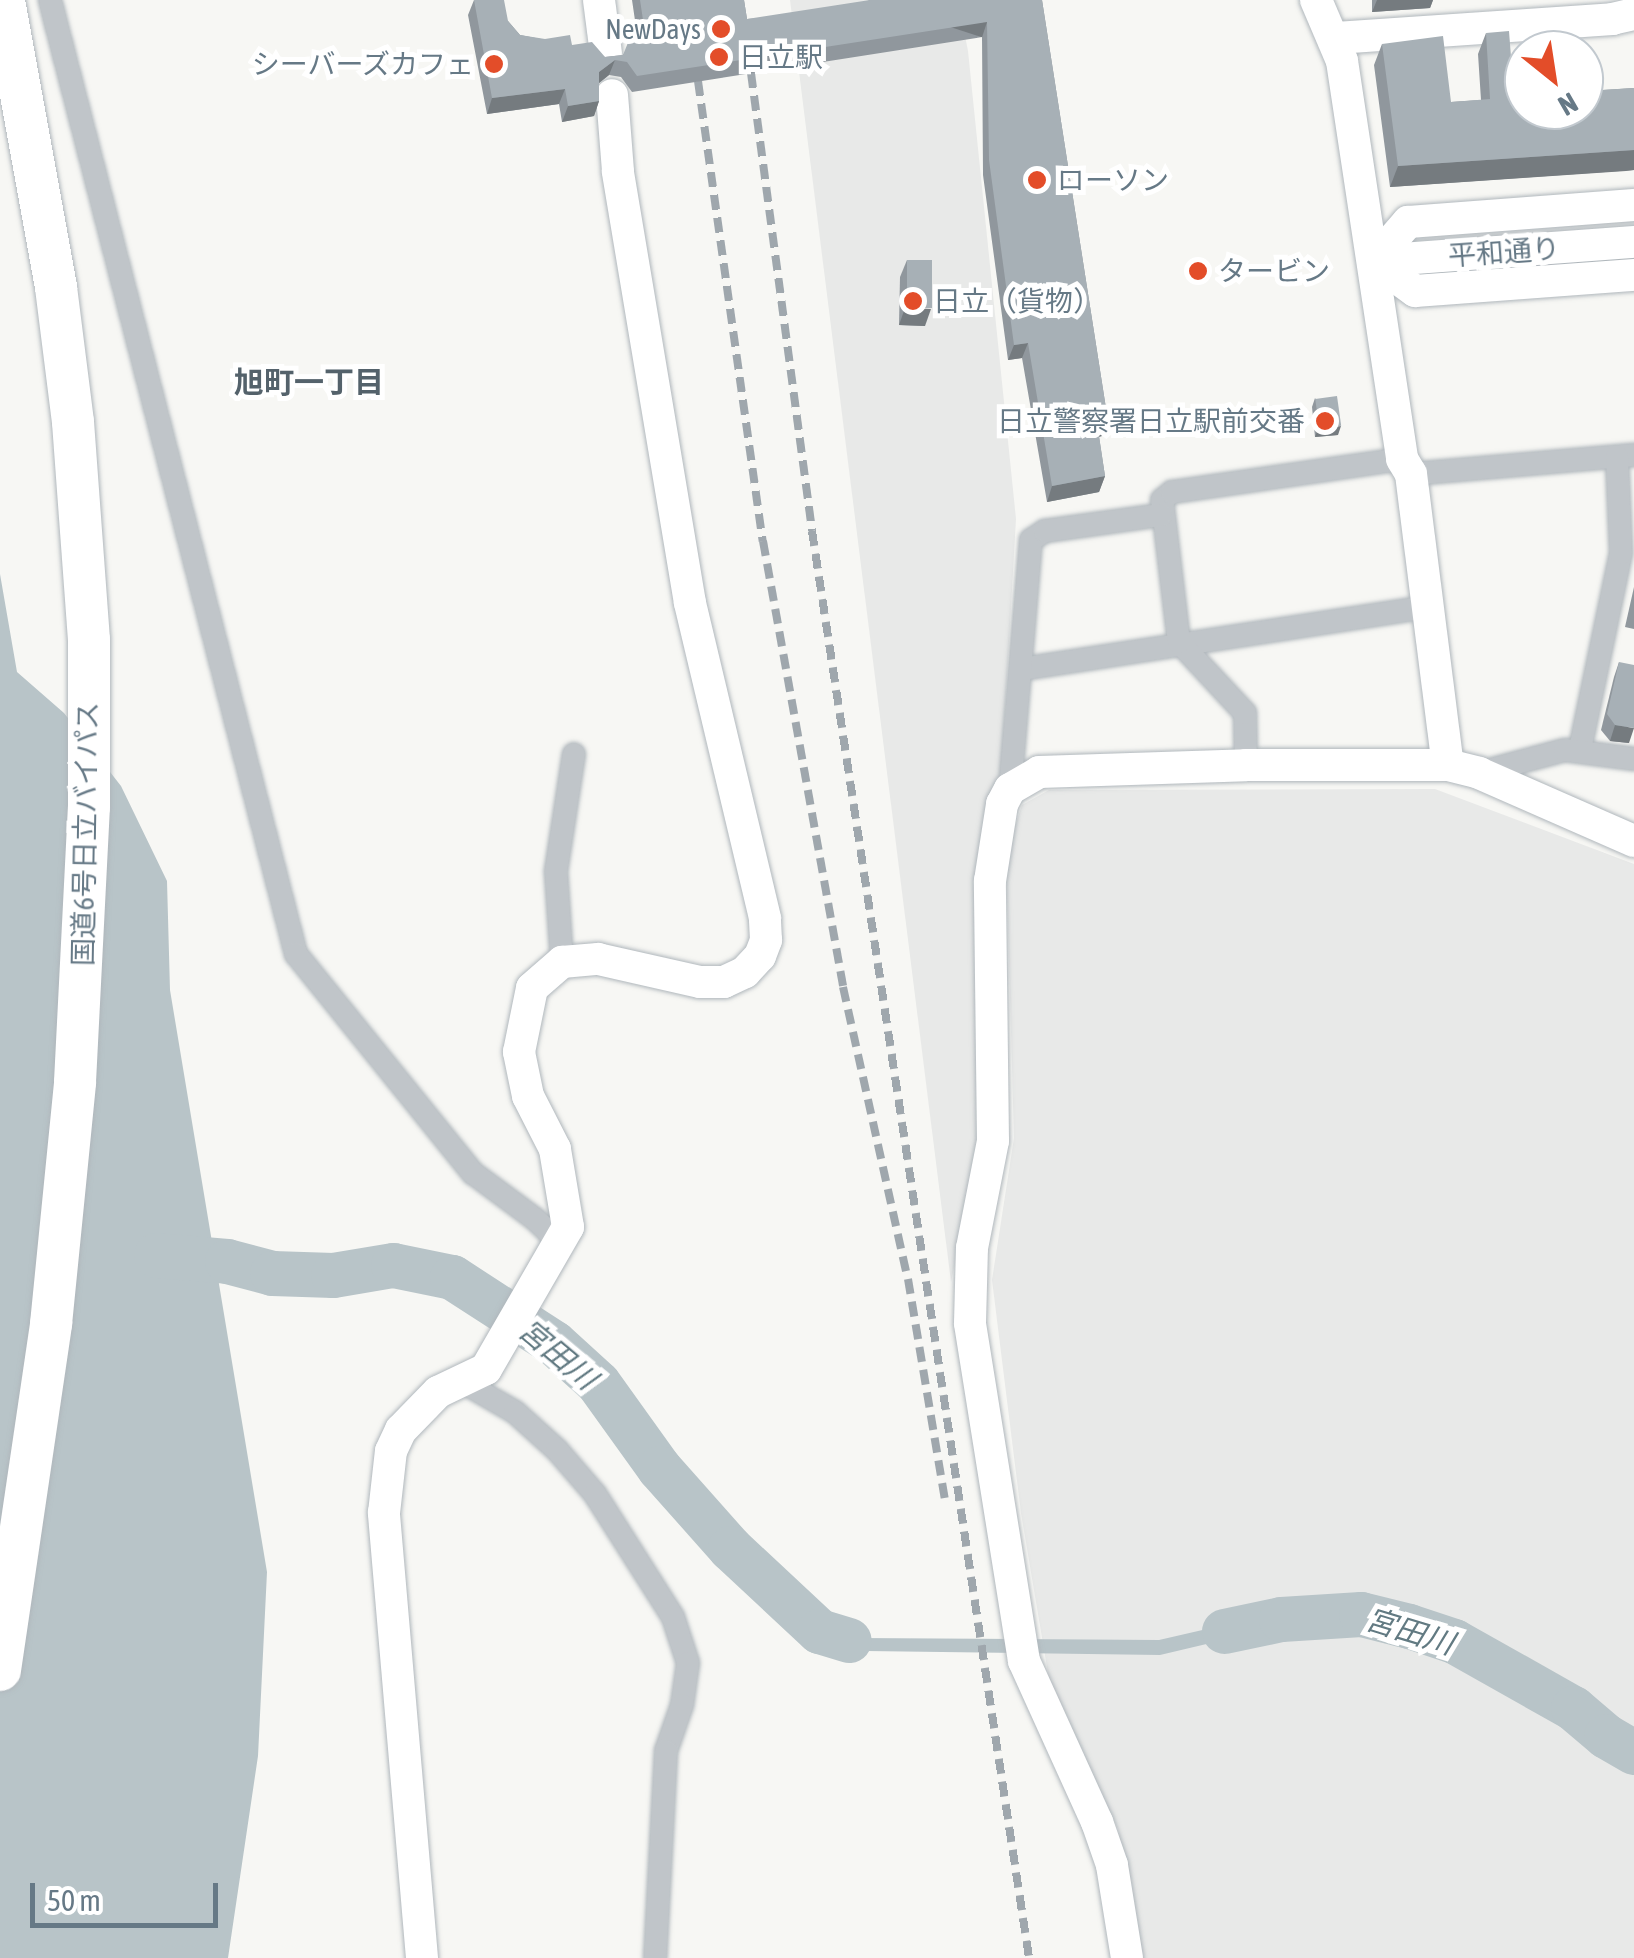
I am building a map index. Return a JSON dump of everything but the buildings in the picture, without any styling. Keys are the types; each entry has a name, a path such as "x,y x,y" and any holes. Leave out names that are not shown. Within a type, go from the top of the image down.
{"highway":[{"name":"国道6号日立バイパス","path":"0,1670 53,1306 75,1082 89,806 89,640 73,422 56,288 4,0"}],"street":[{"path":"50,0 296,954 473,1172 536,1218 552,1254"},
{"path":"600,0 606,54"},
{"path":"1316,0 1336,38 1428,606 1464,769"},
{"path":"1336,38 1612,20 1634,14"},
{"path":"422,1958 384,1514 391,1452 400,1430 438,1392 473,1375 568,1227 554,1149 528,1096 518,1052 532,988 562,962 598,959 700,982 724,982 745,972 760,956 766,940 766,918 702,663 685,573 618,171 612,95"},
{"path":"1374,261 1408,222 1634,205"},
{"name":"平和通り","path":"1374,261 1634,242"},
{"path":"1374,261 1415,291 1634,275"},
{"path":"1246,765 1245,713 1178,642 1162,500 1172,492 1406,467 1625,456 1621,553 1580,749"},
{"path":"1126,1958 1107,1850 1024,1661 970,1323 972,1248 993,1140 990,881 994,837 1010,789 1030,540 1045,530 1162,515"},
{"path":"1022,670 1178,642 1428,606"},
{"path":"1010,789 1039,772 1246,765 1464,769 1580,749 1634,759"},
{"path":"562,962 556,871 574,754"},
{"path":"1464,769 1634,842"},
{"path":"473,1375 557,1450 595,1494 673,1617 688,1663 682,1704 666,1751 654,1958"}],"shaded area":[{"path":"790,0 958,0 968,51 1016,519 980,1148 951,1282"},
{"path":"0,574 17,672 64,713 121,786 167,881 170,990 267,1572 258,1756 228,1958 0,1958"},
{"path":"1435,789 1634,864 1634,1958 1141,1958 1118,1829 1050,1685 1021,1513 992,1280 1014,1138 1006,854 1022,805 1049,790"},
{"path":"800,1603 823,1623 858,1638 1159,1640 1281,1612 1282,1626 1160,1655 866,1651 813,1638 789,1618"}],"waterway":[{"name":"宮田川","path":"156,1255 227,1261 272,1273 333,1275 393,1265 452,1277 554,1343 598,1383 659,1468 730,1548 819,1631 849,1640"},
{"name":"宮田川","path":"1224,1631 1281,1619 1361,1614 1409,1626 1454,1641 1573,1708 1606,1736 1634,1752"}],"railway":[{"path":"736,0 751,73 812,531 1029,1958"},
{"path":"698,81 763,541 843,987 908,1279 945,1499"}],"place":[{"name":"NewDays","path":"721,29"},
{"name":"日立駅","path":"719,57"},
{"name":"シーバーズカフェ","path":"494,64"},
{"name":"ローソン","path":"1037,180"},
{"name":"タービン","path":"1198,271"},
{"name":"日立（貨物）","path":"913,301"},
{"name":"日立警察署日立駅前交番","path":"1325,421"}],"district":[{"name":"旭町一丁目","path":"309,382"}]}
